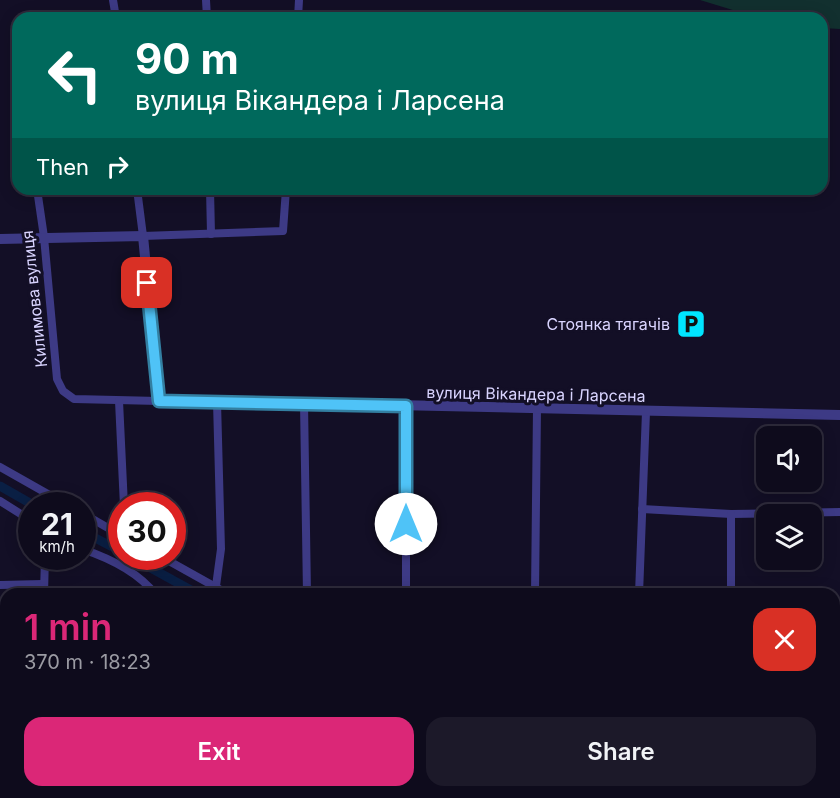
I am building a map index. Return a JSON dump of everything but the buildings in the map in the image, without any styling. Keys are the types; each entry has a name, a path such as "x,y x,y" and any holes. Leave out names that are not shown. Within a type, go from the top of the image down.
{"street":[{"name":"Килимова вулиця","path":"38,195 57,380 63,391 74,399"},
{"path":"138,195 159,401"},
{"path":"210,195 211,234"},
{"path":"0,239 283,231 286,195"},
{"name":"вулиця Вікандера і Ларсена","path":"74,399 840,415"},
{"path":"118,401 123,492"},
{"path":"216,586 221,549 218,402"},
{"path":"304,403 307,588"},
{"path":"406,406 406,588"},
{"path":"535,588 537,408"},
{"path":"639,588 646,412"},
{"path":"0,467 44,492"},
{"path":"0,501 18,512"},
{"path":"642,509 731,514 840,512"},
{"path":"731,514 731,588"},
{"path":"96,553 107,557 150,588"},
{"path":"43,588 44,570"},
{"path":"186,570 219,588"},
{"path":"0,585 43,584"}],"green space":[{"path":"700,0 840,0 840,29 828,28 828,12 739,12"}],"waterway":[{"path":"0,486 18,496"},
{"path":"96,538 108,545"},
{"path":"154,570 187,588"}],"place":[{"name":"Стоянка тягачів","path":"691,324"}],"route":[{"path":"147,283 159,401 406,406 406,524"}]}
